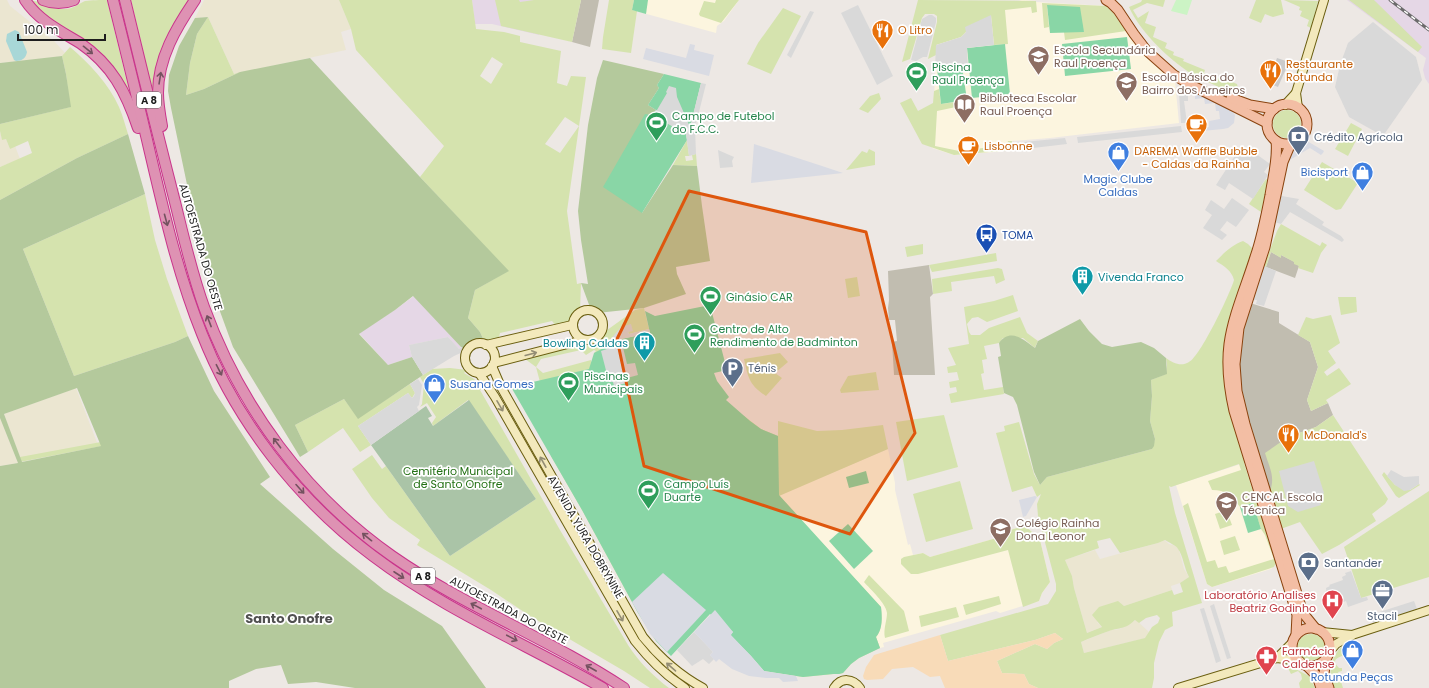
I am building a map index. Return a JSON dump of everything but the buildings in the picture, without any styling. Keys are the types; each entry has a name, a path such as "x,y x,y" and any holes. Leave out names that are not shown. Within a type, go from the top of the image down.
{"highway":[{"path":"24,0 41,18 93,54 115,77 131,106 146,157 156,182"},
{"path":"43,0 60,4 74,0"},
{"name":"A 8","path":"113,0 156,182 178,264 202,335 215,364 234,400 257,436 276,461 317,508 347,536 372,556 435,597 603,688"},
{"name":"AUTOESTRADA DO OESTE","path":"125,0 174,199 196,282 211,325 223,354 246,397 285,454 316,491 358,530 411,569 453,594 579,661 624,688"},
{"path":"174,199 174,181 162,131 158,91 162,66 169,44 175,31 195,0"},
{"path":"529,647 543,660 590,688"}],"main road":[{"path":"1106,0 1118,10 1147,51 1174,75 1267,123"},
{"path":"1117,0 1138,31 1161,57 1178,70 1194,80 1236,100 1250,105 1274,109"},
{"path":"1298,108 1296,93 1324,0"},
{"path":"1285,104 1298,108 1305,117 1306,128 1301,138 1291,143 1282,143 1276,140 1269,132 1267,123 1269,116 1274,109 1285,104 1296,93"},
{"path":"1276,140 1276,163 1264,226 1256,255 1232,326 1228,364 1230,391 1234,411 1297,615 1293,653 1317,676 1321,688"},
{"path":"1291,143 1282,165 1265,247 1239,328 1235,364 1237,391 1245,424 1303,613 1329,641 1324,674 1329,688"},
{"path":"572,324 486,345 479,344 472,346 467,350 466,354 465,359 467,367 473,372 479,373 487,371 493,365 583,340 592,340 599,335 603,326 600,316 591,310 584,310 576,315 572,324 575,334 583,340"},
{"path":"486,345 490,347 494,354 493,365"},
{"name":"AVENIDA YURA DOBRYNINE","path":"493,365 509,401 643,637 655,652 677,672 703,688"},
{"name":"AVENIDA YURA DOBRYNINE","path":"479,373 499,403 635,641 659,669 685,688"},
{"path":"1178,688 1277,658 1317,664 1336,644 1352,635 1429,610"},
{"path":"1277,658 1305,629 1352,635"},
{"path":"834,688 841,681 847,680 856,683 860,688"}],"highlighted area":[{"path":"689,191 866,232 915,433 850,534 644,466 617,339"}],"shaded area":[{"path":"0,0 7,0 10,6 54,41 65,53 62,56 57,57 0,63"},
{"path":"204,0 339,0 351,29 341,32 346,50 234,74 208,17 195,18"},
{"path":"472,0 534,0 539,35 492,24 475,24"},
{"path":"581,0 599,0 590,47 572,42"},
{"path":"634,0 739,0 724,21 717,26 716,33 632,10"},
{"name":"Escola Secundária Raul Proença","path":"1022,0 1106,6 1114,14 1144,54 1175,81 1179,123 1012,141 1013,150 995,152 954,155 932,148 937,26"},
{"path":"1347,0 1429,0 1429,84 1425,78 1423,70 1426,58"},
{"path":"858,5 893,76 877,85 841,13"},
{"path":"810,11 814,12 791,58 787,55"},
{"path":"929,15 936,18 936,22 927,57 923,57 916,61 911,60 922,19"},
{"path":"991,15 994,45 967,48 968,65 937,68 935,66 936,45 961,37 966,32 965,27"},
{"path":"1373,22 1416,57 1422,80 1383,136 1349,117 1335,87 1340,65 1348,43"},
{"path":"690,44 695,45 694,50 714,55 709,76 643,59 646,48 686,58"},
{"path":"1277,58 1289,62 1278,87 1268,83"},
{"path":"701,83 706,84 695,128 696,154 689,156 686,134 652,115 657,110 667,93 666,92 669,86 676,88 677,97 690,127"},
{"path":"1186,87 1231,110 1235,115 1234,123 1228,128 1202,131 1201,128 1209,127 1209,121 1220,119 1219,111 1216,111 1215,103 1205,104 1204,98 1195,99 1195,95 1189,95 1184,89"},
{"path":"1181,89 1184,89 1188,93 1188,101 1184,101 1187,123 1181,123 1179,93"},
{"path":"1181,126 1182,132 1078,143 1077,137"},
{"path":"0,131 2,139 6,139 10,149 15,146 20,159 0,167"},
{"path":"1065,138 1067,144 1015,150 1014,143"},
{"path":"1307,141 1324,151 1323,153 1321,155 1310,148 1288,161 1287,164 1285,163 1291,151"},
{"path":"754,144 822,166 843,173 751,183"},
{"path":"718,150 734,157 732,161 733,167 720,168"},
{"path":"1238,151 1248,157 1252,151 1270,164 1264,172 1268,175 1253,199 1229,183 1225,190 1216,185"},
{"path":"1276,195 1299,199 1296,204 1324,222 1322,225 1341,236 1344,240 1342,242 1290,212 1281,224 1271,221"},
{"path":"1232,198 1249,210 1236,227 1227,221 1220,230 1227,235 1222,240 1203,228 1212,215 1205,210 1211,200 1224,209"},
{"path":"1271,252 1295,262 1299,266 1295,278 1266,267"},
{"path":"929,265 933,294 930,297 935,375 894,375 892,342 897,341 895,320 889,320 888,271"},
{"path":"1264,266 1276,271 1264,306 1256,304 1257,300 1253,300"},
{"path":"414,296 461,347 459,349 448,337 409,345 412,357 388,365 359,333"},
{"path":"1250,303 1279,312 1279,323 1310,342 1318,367 1307,400 1311,411 1328,403 1333,415 1316,427 1288,437 1269,500 1245,424 1236,345"},
{"path":"631,324 633,331 628,332 629,334 649,329 650,333 621,339 627,364 635,363 638,375 627,378 627,383 614,386 613,382 609,382 601,351 607,349 606,346 598,348 605,339 609,341 621,327"},
{"path":"448,337 459,349 461,347 467,350 454,356 423,375 412,357 409,345"},
{"path":"418,379 422,385 419,405 417,407 419,411 371,445 358,426 408,393 412,398 415,393 410,384"},
{"path":"76,388 98,445 21,460 4,414"},
{"path":"0,418 18,463 0,466"},
{"name":"Colégio Rainha Dona Leonor","path":"888,449 895,490 908,545 910,544 913,555 923,553 930,557 1007,535 1010,530 1025,526 1040,540 1050,582 1042,593 1039,601 1000,613 996,611 883,643 884,647 880,648 876,637 779,495"},
{"path":"1314,461 1324,493 1318,498 1321,505 1298,512 1288,506 1279,471"},
{"name":"CENCAL Escola Técnica","path":"1244,463 1275,557 1275,565 1271,569 1212,587 1207,584 1176,485"},
{"path":"1391,470 1404,477 1419,476 1419,484 1410,490 1404,491 1395,485 1387,476"},
{"path":"1035,496 1037,497 1026,516 1023,517 1019,500"},
{"path":"1164,540 1169,544 1176,546 1179,550 1184,569 1189,577 1180,583 1171,586 1172,590 1124,606 1118,602 1097,622 1102,627 1087,633 1072,576 1065,560 1095,550 1100,559"},
{"path":"1351,571 1361,598 1367,597 1368,600 1348,607 1346,601 1333,606 1332,602 1329,603 1327,598 1326,599 1326,588 1330,586 1329,585 1343,580 1342,577 1346,575 1345,573"},
{"path":"663,573 706,610 667,652 650,634 632,602"},
{"path":"1414,601 1417,609 1373,623 1371,618 1373,614"},
{"path":"1214,604 1231,658 1227,659 1210,606"},
{"path":"1204,608 1221,661 1216,663 1200,609"},
{"path":"715,610 733,632 731,635 764,671 796,676 798,681 783,682 779,678 749,676 732,669 719,659 716,662 710,655 713,652 694,632"},
{"path":"1136,620 1149,632 1146,638 1084,653 1081,642 1111,630 1120,629"},
{"path":"694,632 713,652 710,655 714,659 709,664 703,659 692,666 677,650"}],"green space":[{"path":"28,0 33,0 55,8 68,9 85,1 107,0 130,95 121,80 46,18"},
{"path":"131,0 190,0 170,31 161,51 155,80 154,97"},
{"path":"339,0 472,0 476,29 504,32 520,36 520,42 561,51 557,83 567,86 571,76 586,77 567,211 577,284 581,283 580,312 573,319 572,325 557,327 552,321 500,333 498,341 486,345 480,332 468,318 475,290 508,271 420,177 444,146 356,50 351,29","holes":["492,57 503,64 491,84 480,76","565,117 579,126 560,153 545,144"]},
{"path":"495,0 519,0 520,2 534,0 581,0 572,42 501,26"},
{"path":"609,0 634,0 632,10 637,11 631,53 602,49"},
{"path":"634,0 648,0 646,14 632,10"},
{"path":"716,0 739,0 721,23 700,16 699,14 704,1 715,3"},
{"path":"918,0 1036,1 1037,12 1032,13 1031,7 1005,10 1008,44 994,45 991,16 966,32 961,37 936,45 936,55 928,59 937,22 937,16 934,14 925,14 922,18 910,59 902,62"},
{"path":"1142,0 1165,0 1163,7 1147,3 1133,10 1138,18 1149,11 1145,23 1156,27 1153,37 1167,43 1165,48 1174,52 1173,55 1205,70 1204,73 1237,84 1238,88 1236,94 1197,77 1168,56 1149,37 1134,17 1129,7 1141,2"},
{"path":"1176,0 1192,0 1187,15 1171,11"},
{"path":"1256,0 1281,0 1284,14 1273,17 1265,14 1261,23 1249,18"},
{"path":"1284,0 1318,1 1311,28 1307,26 1309,20 1300,16 1302,11 1299,10 1300,7"},
{"path":"1349,0 1374,0 1422,47 1418,52"},
{"path":"1042,3 1106,6 1114,14 1126,31 1065,40 1064,32 1084,32 1047,5 1049,27 1044,28"},
{"path":"1047,5 1080,7 1084,32 1050,33"},
{"path":"783,8 801,16 771,74 747,64 758,43"},
{"path":"208,17 234,74 240,72 204,89 186,95 190,63 197,34"},
{"path":"208,17 197,34 190,63 186,95 204,89 240,72 310,58 509,271 475,290 468,318 480,332 486,345 475,344 467,350 461,347 413,296 359,334 388,365 412,357 423,375 358,419 344,399 295,425 308,452 300,457 233,347 214,295 189,194 171,108 168,91 169,75 179,46 195,18"},
{"path":"1127,37 1131,69 1065,76 1062,44"},
{"path":"1005,44 1010,94 972,98 967,48"},
{"path":"70,47 91,67 110,90 120,110 128,134 77,158 0,200 0,167 32,153 28,141 10,149 6,139 2,140 0,124 70,107 62,56"},
{"path":"62,56 71,107 0,124 0,63"},
{"path":"603,60 664,74 657,85 659,88 648,105 656,110 652,115 642,213 673,165 697,166 710,261 676,267 677,274 686,294 644,308 597,313 591,310 581,283 588,284 578,211 588,125 597,78"},
{"path":"962,66 967,100 941,104 937,68"},
{"name":"Campo de Futebol do F.C.C.","path":"664,74 701,83 690,128 685,129 687,140 642,213 603,187 645,114 652,115 656,110 648,105 659,88 657,85"},
{"path":"939,89 941,104 956,102 956,107 937,111 935,146 959,151 1007,145 1008,141 1012,141 1013,150 954,155 922,144 900,103 911,98 918,111 933,103 934,91"},
{"path":"879,93 881,99 868,113 859,109 870,96"},
{"path":"1287,110 1297,114 1301,124 1297,134 1287,138 1277,134 1273,124 1277,114"},
{"path":"1351,123 1362,129 1348,156 1335,149"},
{"path":"128,134 145,194 23,249 74,376 175,342 188,336 214,391 270,477 260,484 333,549 384,590 442,626 486,688 355,688 316,682 288,684 281,665 256,669 229,681 229,688 0,688 0,466 18,463 0,418 0,200 77,158","holes":["77,388 101,446 22,462 4,414"]},
{"path":"687,140 689,156 685,156 686,161 693,160 692,155 696,154 697,166 673,165"},
{"path":"869,149 875,152 875,165 846,170 862,151 867,153"},
{"path":"1322,162 1358,183 1341,209 1336,210 1304,190"},
{"path":"1266,179 1268,180 1261,212 1249,204"},
{"path":"145,194 155,240 167,279 188,336 175,342 74,376 23,249"},
{"path":"1281,224 1320,246 1322,242 1327,245 1321,253 1313,273 1298,268 1299,266 1294,264 1294,262 1281,255 1281,258 1271,252 1266,267 1264,266"},
{"path":"1243,241 1253,249 1232,326 1250,461 1244,463 1275,557 1276,563 1274,567 1212,587 1207,584 1183,506 1188,503 1207,562 1215,560 1218,568 1226,566 1229,573 1274,559 1265,535 1261,529 1253,504 1240,507 1225,492 1212,490 1208,481 1241,470 1239,464 1171,487 1169,486 1175,513 1202,603 1172,612 1173,626 1165,630 1159,642 1154,663 1152,688 1038,688 1029,684 1024,674 1002,673 997,661 1035,644 1047,649 1054,643 1063,639 1055,633 1035,640 948,661 940,635 1048,604 1056,591 1056,584 1038,516 1037,504 1041,494 1037,497 1032,486 1012,492 996,433 1005,431 1004,426 1019,422 1034,474 1040,485 1047,477 1152,449 1155,439 1150,421 1152,396 1151,380 1166,374 1166,358 1177,364 1183,364 1194,358 1200,349 1221,311 1234,280 1230,271 1216,261 1229,249","holes":["1110,538 1120,553 1165,540 1176,546 1180,552 1189,577 1180,583 1183,592 1174,595 1172,590 1124,606 1118,601 1099,607 1092,615 1102,627 1087,633 1072,576 1065,560 1099,548 1097,541","1157,615 1160,618 1158,623 1152,627 1145,638 1084,653 1081,642 1106,632 1125,627 1135,620 1139,623 1146,618"]},
{"path":"923,244 923,254 907,257 905,247"},
{"path":"996,253 997,261 932,272 929,265"},
{"path":"998,268 1002,269 1005,280 996,284 994,276 951,282 952,291 933,294 932,279"},
{"path":"857,277 860,296 848,298 845,279"},
{"path":"1013,295 1018,311 987,322 978,317 972,318 967,324 969,332 971,335 980,335 989,328 1020,317 1027,333 1038,341 1035,348 1023,338 1003,338 999,343 984,346 987,359 982,360 984,373 981,374 984,390 1003,387 1004,394 951,403 949,394 957,392 956,387 950,388 949,382 959,380 957,372 948,373 947,367 956,365 948,348 969,344 964,307 994,301"},
{"path":"1338,297 1356,297 1357,312 1341,315"},
{"path":"710,305 727,370 714,373 717,381 729,397 726,400 761,429 778,436 779,495 881,607 881,626 876,637 880,648 859,658 843,673 803,677 764,671 730,635 733,632 710,614 671,656 656,641 638,613 582,510 511,387 589,369 594,353 621,339 650,333 645,311 655,316"},
{"path":"644,308 649,329 629,334 628,332 631,324 599,348 606,345 607,349 663,429 744,416 761,429 778,436 778,421 817,431 842,430 883,425 888,449 779,496 881,607 881,626 876,637 880,648 859,658 843,673 839,674 803,677 764,671 802,663 664,574 632,602 551,456 597,367 594,353 596,351 594,350 586,355 581,350 541,359 536,367 521,356 583,340 592,340 635,310"},
{"path":"1331,315 1340,343 1328,351 1336,363 1324,372 1327,376 1339,368 1351,384 1326,400 1328,403 1311,411 1307,400 1318,367 1310,342 1298,335 1306,317 1313,319"},
{"path":"1080,319 1102,344 1112,347 1141,342 1154,348 1166,358 1167,374 1151,380 1152,396 1150,421 1155,439 1154,446 1152,449 1047,477 1040,485 1034,472 1017,405 1013,397 1004,393 998,357 1001,356 999,343 1008,336 1017,336 1035,348 1038,341"},
{"path":"780,353 788,362 775,373 782,378 766,396 756,388 750,380 744,359"},
{"path":"591,360 593,368 540,382 536,367 543,373"},
{"path":"450,368 467,370 464,373 474,379 483,388 480,390 628,645 657,679 669,688 650,688 624,671 530,616 491,590 417,545 420,540 389,518 372,498 352,469 372,455 382,469 386,466 450,556 536,499 468,400 433,426 432,423 436,417 427,403 420,407 422,404 424,384 420,377 432,369"},
{"path":"876,372 879,390 841,393 840,390 848,376"},
{"path":"410,384 415,393 412,398 408,393 358,426 371,445 360,452 343,428 308,452 295,425 344,399 358,418"},
{"name":"Cemitério Municipal de Santo Onofre","path":"469,400 536,499 450,556 371,445 426,406 432,416 428,418 433,426"},
{"path":"944,415 958,467 907,481 896,422"},
{"path":"1333,415 1388,499 1385,504 1372,514 1376,521 1322,554 1300,522 1278,530 1268,497 1272,485 1272,475 1265,453 1288,437 1316,427"},
{"path":"101,442 102,446 20,462 20,457"},
{"path":"866,471 869,483 849,488 846,477"},
{"path":"1384,472 1395,485 1410,490 1419,484 1420,485 1399,498 1396,496 1382,475"},
{"path":"960,481 973,529 926,542 913,494"},
{"path":"1429,491 1429,577 1361,598 1344,547"},
{"path":"1253,503 1261,529 1248,533 1240,507"},
{"path":"1224,511 1229,517 1232,525 1220,529 1215,514"},
{"path":"848,524 873,551 854,569 829,541"},
{"path":"1025,526 1040,540 1050,582 1042,593 1039,601 1023,607 1008,550 918,574 911,574 901,564 901,559 904,557 923,553 930,557 1007,535 1010,530"},
{"path":"1235,536 1240,550 1224,555 1220,541"},
{"path":"869,575 904,611 909,631 885,638 884,631 887,613 886,609 864,582"},
{"path":"999,596 1001,604 966,615 963,605"},
{"path":"956,607 959,617 921,627 919,616"},
{"path":"1311,634 1321,638 1325,648 1321,658 1311,662 1301,658 1297,648 1301,638"},
{"path":"1342,646 1344,655 1335,661 1339,668 1342,668 1342,671 1338,672 1343,688 1333,688 1330,671 1331,666 1335,656"},
{"path":"1286,664 1309,676 1315,688 1300,688 1299,683 1302,679 1301,674 1298,671 1291,674"}],"sand":[{"path":"1055,633 1063,639 1054,643 1047,649 1035,644 997,661 1002,673 1024,674 1029,684 1038,688 945,688 940,676 930,677 913,667 892,669 883,679 867,680 864,679 863,676 866,667 874,655 940,635 948,661 1035,640"}],"water":[{"path":"15,30 19,32 27,52 22,60 18,61 14,60 6,41 7,34"}],"railway":[{"path":"1390,0 1429,30"}],"place":[{"name":"O Litro","path":"882,50"},
{"name":"Escola Secundária Raul Proença","path":"1038,76"},
{"name":"Restaurante Rotunda","path":"1270,90"},
{"name":"Piscina Raul Proença","path":"916,92"},
{"name":"Escola Básica do Bairro dos Arneiros","path":"1126,102"},
{"name":"Biblioteca Escolar Raul Proença","path":"965,124"},
{"name":"Campo de Futebol do F.C.C.","path":"657,142"},
{"name":"DAREMA Waffle Bubble - Caldas da Rainha","path":"1196,144"},
{"name":"Crédito Agrícola","path":"1299,156"},
{"name":"Lisbonne","path":"969,166"},
{"name":"Magic Clube Caldas","path":"1118,172"},
{"name":"Bicisport","path":"1363,192"},
{"name":"TOMA","path":"987,254"},
{"name":"Vivenda Franco","path":"1083,296"},
{"name":"Ginásio CAR","path":"710,316"},
{"name":"Centro de Alto Rendimento de Badminton","path":"694,354"},
{"name":"Bowling Caldas","path":"644,362"},
{"name":"Ténis","path":"732,388"},
{"name":"Piscinas Municipais","path":"568,402"},
{"name":"Susana Gomes","path":"434,404"},
{"name":"McDonald's","path":"1288,454"},
{"name":"Campo Luís Duarte","path":"649,510"},
{"name":"CENCAL Escola Técnica","path":"1226,522"},
{"name":"Colégio Rainha Dona Leonor","path":"1000,548"},
{"name":"Santander","path":"1308,582"},
{"name":"Stacil","path":"1382,610"},
{"name":"Laboratório Analises Beatriz Godinho","path":"1332,620"},
{"name":"Rotunda Peças","path":"1352,670"},
{"name":"Farmácia Caldense","path":"1266,676"}],"district":[{"name":"Santo Onofre","path":"289,618"}]}
